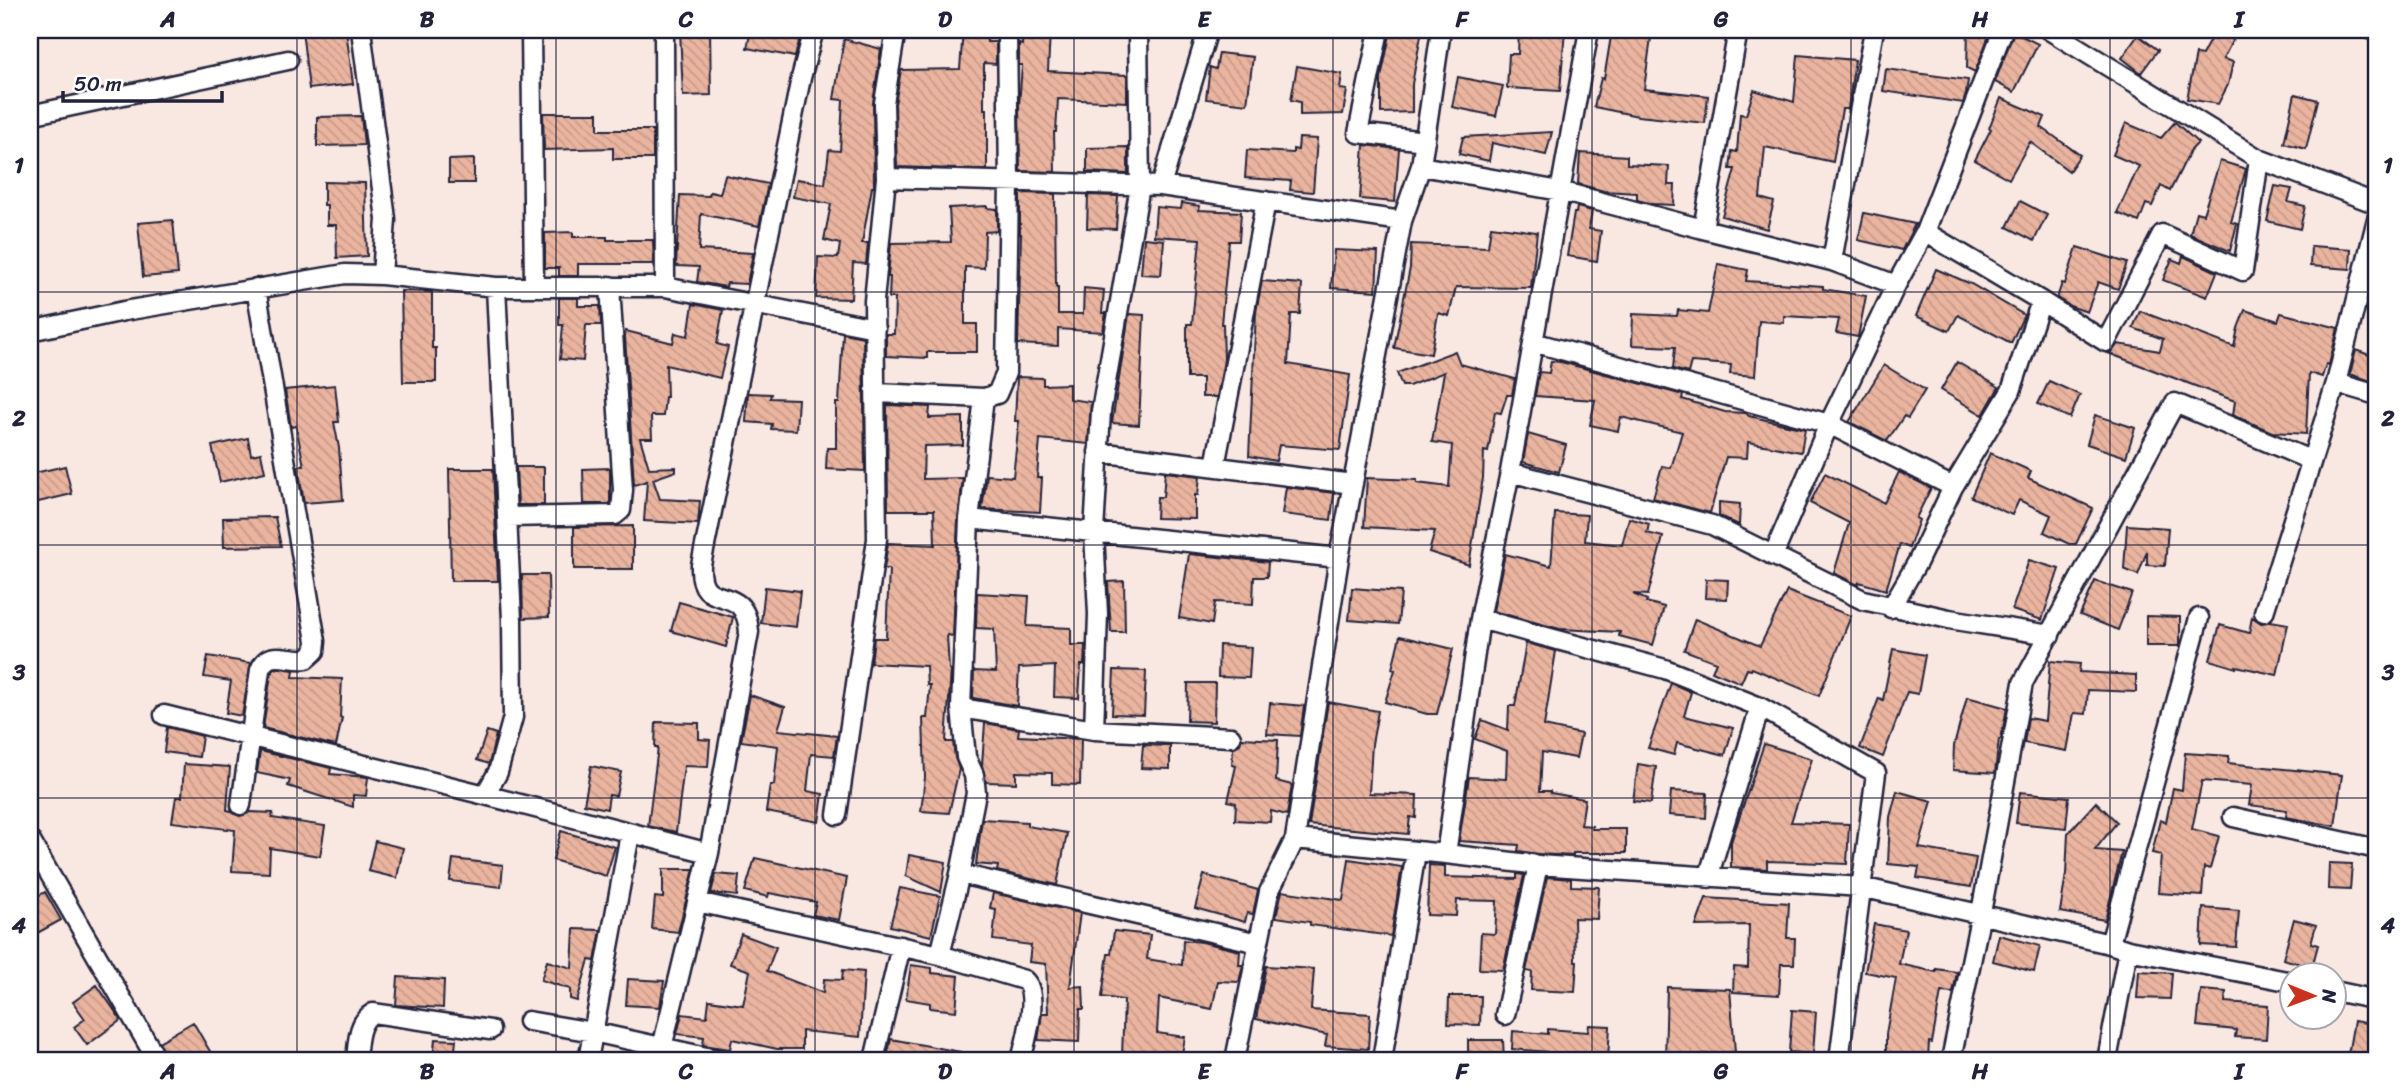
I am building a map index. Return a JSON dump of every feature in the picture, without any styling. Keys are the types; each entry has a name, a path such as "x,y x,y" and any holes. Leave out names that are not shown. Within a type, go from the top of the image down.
{"street":[{"path":"361,30 386,219 382,275"},
{"path":"531,30 534,285"},
{"path":"664,30 665,287"},
{"path":"660,1055 709,853 749,632 746,613 741,606 733,600 708,592 702,586 701,565 801,78 814,30"},
{"path":"837,815 877,539 874,301 886,178 884,103 896,30"},
{"path":"877,393 984,398 997,394 1006,373 1009,182 1007,30"},
{"path":"1094,730 1098,614 1094,532 1098,452 1101,411 1140,186 1138,30"},
{"path":"1161,186 1208,30"},
{"path":"1379,30 1359,133 1425,141"},
{"path":"1235,1060 1269,892 1295,839 1339,558 1402,220 1421,166 1441,30"},
{"path":"1446,854 1480,619 1510,472 1589,30"},
{"path":"1703,229 1738,30"},
{"path":"1832,261 1874,30"},
{"path":"1773,556 1829,424 1896,285 1925,232 2003,30"},
{"path":"2049,30 2259,159 2377,204"},
{"path":"30,115 288,60"},
{"path":"1925,232 2106,342 2162,234 2243,271 2259,159"},
{"path":"1421,166 1560,191 1832,261 1896,285"},
{"path":"886,178 1161,186 1402,220"},
{"path":"1215,466 1266,201"},
{"path":"2264,612 2336,383 2377,219"},
{"path":"30,331 124,311 345,274 496,286 665,287 875,328"},
{"path":"485,794 498,772 513,717 512,620 496,286"},
{"path":"507,517 615,514 621,510 624,490 610,286"},
{"path":"241,805 264,660 270,657 306,659 315,651 316,641 256,288"},
{"path":"1891,608 1918,561 1953,487 2011,391 2041,301"},
{"path":"1533,342 1829,424 1953,487"},
{"path":"2336,383 2377,395"},
{"path":"940,955 976,793 974,775 966,757 961,708 969,519 984,398"},
{"path":"1951,1060 2023,682 2175,403 2310,460"},
{"path":"1098,452 1353,484"},
{"path":"1510,472 1712,525 1863,600 1891,608 2050,635"},
{"path":"969,519 1339,558"},
{"path":"2110,944 2199,618"},
{"path":"1480,619 1665,669 1760,707 1877,772 1839,1060"},
{"path":"1709,878 1760,707"},
{"path":"961,708 1094,730 1231,737"},
{"path":"164,715 485,794 709,853"},
{"path":"2233,817 2377,849"},
{"path":"588,1060 631,834"},
{"path":"1295,839 1538,865 1861,887 1981,913 2127,950 2278,979"},
{"path":"30,841 157,1060"},
{"path":"1382,1060 1416,852"},
{"path":"1505,1015 1538,865"},
{"path":"960,873 1258,943"},
{"path":"697,902 940,955 1017,977 1029,985 1032,1002 1021,1060"},
{"path":"874,1060 901,946"},
{"path":"2107,1060 2127,950"},
{"path":"2348,994 2377,1000"},
{"path":"356,1060 361,1027 373,1013 491,1030"},
{"path":"528,1021 593,1032 660,1055 720,1060"}],"building":[{"path":"302,30 346,30 353,84 309,89"},
{"path":"680,30 710,30 711,95 683,96"},
{"path":"751,30 802,30 795,57 747,48"},
{"path":"963,30 988,30 987,42 996,42 996,64 984,63 987,170 897,167 895,104 901,70 960,69"},
{"path":"1023,30 1050,31 1048,71 1127,75 1127,102 1058,99 1054,132 1055,172 1020,171 1019,106 1022,65 1019,65 1019,44 1022,45"},
{"path":"1391,30 1422,30 1412,84 1412,112 1381,113 1381,78"},
{"path":"1519,30 1565,30 1560,91 1507,88 1509,54 1518,54"},
{"path":"1612,30 1652,30 1644,89 1708,96 1705,123 1638,116 1594,107 1601,78 1604,79"},
{"path":"1968,30 1991,30 1975,72 1967,68"},
{"path":"2215,30 2238,30 2223,59 2233,62 2228,85 2218,104 2187,99 2196,54 2202,55"},
{"path":"2014,32 2038,44 2014,92 1995,82"},
{"path":"2138,35 2158,50 2141,73 2122,58"},
{"path":"844,39 881,49 873,103 874,187 862,243 868,243 866,264 853,263 851,299 816,298 818,257 838,258 840,244 824,240 831,204 793,197 797,179 825,184 829,150 840,151 843,100 834,99"},
{"path":"1219,53 1253,57 1247,104 1206,99 1210,67 1216,69"},
{"path":"1798,55 1855,60 1848,109 1842,109 1833,162 1765,147 1760,198 1774,202 1767,229 1722,216 1735,169 1730,169 1732,151 1737,152 1740,114 1746,115 1754,90 1794,102"},
{"path":"1297,66 1342,74 1340,89 1347,90 1343,114 1300,115 1300,102 1291,100"},
{"path":"1886,69 1968,80 1963,103 1883,91"},
{"path":"1458,77 1503,86 1496,116 1452,107"},
{"path":"2295,94 2318,100 2306,149 2284,143"},
{"path":"2001,98 2045,117 2041,127 2080,155 2069,171 2030,142 2009,179 1975,160 1991,129 1989,128"},
{"path":"543,113 598,113 598,130 653,130 653,159 613,159 613,148 544,150"},
{"path":"361,116 364,145 317,146 317,117"},
{"path":"2175,122 2198,143 2190,151 2170,191 2161,186 2152,206 2146,204 2139,222 2117,213 2139,166 2113,155 2126,123 2161,138"},
{"path":"1552,132 1546,155 1492,143 1489,161 1459,154 1463,137"},
{"path":"1299,138 1317,139 1313,192 1290,190 1291,181 1245,178 1247,150 1293,153 1293,149 1298,150"},
{"path":"1364,145 1399,149 1395,202 1360,199"},
{"path":"1128,147 1128,174 1087,172 1087,148"},
{"path":"1580,153 1627,156 1627,164 1669,166 1668,185 1675,185 1674,205 1637,200 1637,193 1604,191 1578,184"},
{"path":"474,159 474,183 449,183 449,160"},
{"path":"2220,161 2246,169 2231,222 2237,224 2230,251 2190,234 2196,212 2203,214"},
{"path":"725,175 768,184 759,226 701,214 699,250 753,253 747,284 727,283 726,287 697,282 699,267 676,264 680,195 709,196 710,192 720,194"},
{"path":"324,182 365,183 367,256 337,258 336,225 327,225"},
{"path":"2275,186 2292,189 2288,202 2305,206 2300,229 2267,221"},
{"path":"1020,193 1055,194 1058,314 1083,314 1084,288 1104,290 1102,313 1106,313 1103,332 1058,329 1058,346 1018,344"},
{"path":"1088,195 1118,196 1116,229 1087,228"},
{"path":"2020,201 2047,215 2034,241 2007,227"},
{"path":"1182,203 1200,206 1199,210 1241,212 1239,241 1229,241 1221,324 1224,360 1217,397 1202,397 1202,378 1187,378 1187,324 1192,324 1200,239 1154,236 1156,207 1181,209"},
{"path":"987,206 997,209 997,231 985,232 984,268 965,267 965,324 977,324 977,352 927,352 927,358 886,356 886,334 894,334 895,298 889,298 888,277 891,243 951,242 949,208"},
{"path":"1577,207 1592,211 1589,229 1601,231 1597,261 1567,256"},
{"path":"1864,213 1915,224 1902,250 1858,240"},
{"path":"173,220 178,274 143,277 138,223"},
{"path":"1491,226 1537,232 1531,288 1456,287 1449,316 1438,313 1431,354 1394,348 1410,268 1411,244 1488,247"},
{"path":"573,232 573,237 653,240 654,264 578,264 578,276 559,276 559,268 545,268 545,233"},
{"path":"1144,238 1164,240 1161,275 1141,274"},
{"path":"2311,246 2351,249 2350,269 2310,266"},
{"path":"2077,247 2127,263 2118,289 2098,282 2087,312 2057,298 2062,283 2065,284"},
{"path":"1334,250 1378,252 1376,291 1331,288"},
{"path":"2183,256 2217,272 2207,297 2163,280 2172,259 2181,263"},
{"path":"1718,264 1748,270 1746,281 1823,286 1823,289 1866,296 1858,337 1836,333 1839,319 1784,316 1784,323 1759,321 1755,376 1730,374 1731,365 1691,362 1688,373 1673,369 1675,347 1632,345 1633,314 1677,316 1678,310 1708,313"},
{"path":"1936,269 1971,284 2024,315 2011,343 1958,315 1949,331 1916,316"},
{"path":"1262,281 1302,284 1300,314 1291,314 1288,364 1350,375 1340,450 1279,445 1276,461 1249,456 1256,312"},
{"path":"401,291 432,292 432,348 436,348 436,382 403,382"},
{"path":"559,298 578,298 578,306 600,306 601,325 586,325 583,361 560,359 563,325 559,325"},
{"path":"693,304 723,310 717,344 728,347 720,378 666,365 667,397 663,416 651,416 652,438 640,438 649,468 676,467 676,471 653,479 660,499 700,501 698,524 644,521 647,481 634,485 626,331 673,343 675,333 688,336"},
{"path":"2245,310 2278,321 2281,313 2338,328 2329,365 2326,364 2322,377 2309,373 2306,434 2272,432 2233,415 2235,401 2108,353 2118,344 2160,351 2163,339 2133,328 2140,311 2234,347"},
{"path":"1129,314 1144,315 1139,425 1112,423"},
{"path":"843,333 863,337 865,471 826,469 827,448 836,448 836,403 839,403"},
{"path":"2356,350 2377,358 2377,383 2350,374"},
{"path":"1455,351 1460,364 1515,379 1512,395 1507,395 1501,413 1495,412 1488,452 1484,451 1483,478 1469,565 1429,552 1435,531 1364,527 1367,478 1417,480 1417,483 1449,487 1452,445 1432,442 1444,372 1409,386 1402,386 1397,373"},
{"path":"1551,361 1683,395 1682,399 1725,412 1746,413 1749,416 1805,429 1801,452 1748,442 1747,458 1726,457 1710,513 1653,498 1662,466 1671,468 1682,432 1621,417 1618,431 1590,425 1595,400 1535,396 1539,372 1549,373"},
{"path":"1957,362 1999,387 1983,415 1941,390"},
{"path":"1884,365 1925,390 1908,418 1904,416 1887,441 1849,422"},
{"path":"1017,377 1043,378 1043,385 1069,384 1069,399 1091,402 1088,444 1040,439 1037,478 1042,478 1040,512 982,509 987,475 1013,477 1019,421 1015,421"},
{"path":"2049,381 2080,395 2070,418 2038,404"},
{"path":"335,385 339,422 334,422 343,500 304,503 298,466 304,466 296,426 291,427 285,390"},
{"path":"748,393 771,394 770,398 798,399 796,430 771,429 772,424 746,422"},
{"path":"887,405 930,407 929,418 963,417 963,445 924,446 923,479 963,478 958,518 953,636 947,635 951,670 946,742 953,742 959,769 949,813 921,811 925,777 923,718 927,718 930,685 927,685 926,666 871,663 874,638 886,638 889,569 884,569 888,543 935,545 934,510 888,510"},
{"path":"2095,415 2135,428 2126,457 2087,444"},
{"path":"1528,434 1566,445 1559,472 1523,462"},
{"path":"248,438 251,455 261,453 265,472 220,482 212,446"},
{"path":"1990,453 2031,471 2028,478 2093,508 2076,544 2069,544 2044,532 2051,515 2019,500 2012,515 1971,497"},
{"path":"65,466 72,494 30,504 30,474"},
{"path":"516,467 544,467 544,505 518,505"},
{"path":"610,468 610,504 584,504 583,469"},
{"path":"449,469 493,469 498,581 451,581"},
{"path":"1165,472 1200,476 1198,495 1195,495 1195,519 1156,518 1157,497 1163,497"},
{"path":"1899,472 1931,488 1916,518 1919,520 1909,548 1900,544 1886,590 1859,582 1858,585 1834,573 1849,523 1810,503 1825,473 1884,503"},
{"path":"1286,487 1334,493 1331,520 1282,514"},
{"path":"1719,502 1740,504 1739,525 1719,516"},
{"path":"1555,513 1587,515 1585,541 1622,545 1629,518 1649,524 1647,533 1663,537 1648,595 1633,594 1647,600 1646,602 1664,607 1653,645 1619,636 1620,632 1560,629 1493,611 1505,554 1551,566"},
{"path":"275,517 281,546 224,547 223,518"},
{"path":"2127,525 2168,528 2165,566 2147,565 2147,551 2138,575 2124,569"},
{"path":"633,526 633,569 574,569 574,527"},
{"path":"1189,554 1268,562 1267,577 1254,577 1253,604 1215,602 1212,624 1179,618"},
{"path":"2029,560 2059,569 2042,620 2012,610"},
{"path":"522,575 548,575 549,617 523,618"},
{"path":"1706,579 1728,580 1727,599 1705,598"},
{"path":"1124,581 1125,632 1111,632 1108,582"},
{"path":"2095,581 2132,593 2118,630 2080,615"},
{"path":"765,587 800,591 796,627 761,623"},
{"path":"1352,588 1401,592 1398,624 1349,620"},
{"path":"1787,591 1851,616 1819,696 1752,668 1747,669 1741,683 1712,671 1716,662 1684,650 1695,619 1760,646"},
{"path":"977,593 1029,596 1027,626 1071,628 1071,645 1085,645 1079,698 1054,697 1055,666 1019,668 1017,706 973,698 974,671 996,672 994,629 976,628"},
{"path":"679,602 733,617 726,647 671,631"},
{"path":"2146,616 2180,617 2180,646 2146,646"},
{"path":"2252,617 2261,623 2271,621 2288,624 2277,675 2236,668 2210,660 2220,625 2249,633"},
{"path":"1400,636 1453,649 1437,714 1427,714 1385,702 1395,670 1392,669"},
{"path":"1526,643 1556,651 1544,726 1581,734 1576,758 1542,752 1540,791 1585,799 1581,825 1592,826 1592,829 1626,829 1626,853 1573,853 1573,856 1539,854 1518,851 1519,845 1459,841 1469,777 1506,779 1507,751 1475,739 1482,720 1508,730 1509,706 1515,706"},
{"path":"1219,645 1251,647 1249,678 1218,677"},
{"path":"1893,649 1925,655 1918,694 1907,692 1883,757 1860,748 1879,698 1883,700"},
{"path":"208,656 251,663 242,716 226,713 231,681 204,677"},
{"path":"2050,661 2080,664 2079,672 2136,675 2136,692 2088,690 2086,714 2074,713 2067,751 2024,743 2028,718 2045,721"},
{"path":"274,669 294,670 293,677 342,679 342,718 336,746 263,728 271,674"},
{"path":"1114,670 1146,671 1144,715 1112,714"},
{"path":"1188,683 1215,683 1214,722 1187,721"},
{"path":"1671,683 1691,692 1684,716 1733,728 1725,755 1677,743 1674,755 1648,748"},
{"path":"750,695 785,707 778,730 837,736 834,756 811,754 807,791 823,794 819,822 766,812 770,785 774,785 778,746 741,741"},
{"path":"1967,697 2007,708 1999,739 1995,773 1953,770 1954,746"},
{"path":"1328,702 1378,711 1372,744 1369,793 1417,795 1416,818 1410,817 1408,834 1309,825"},
{"path":"1270,703 1304,706 1300,736 1267,734"},
{"path":"656,722 699,723 699,739 710,740 708,767 684,766 676,832 648,826 658,747 655,747"},
{"path":"985,723 1019,729 1018,736 1081,739 1080,785 1052,784 1052,773 1016,772 1016,783 986,782 982,765"},
{"path":"167,727 202,736 199,757 164,752"},
{"path":"487,731 496,734 489,764 477,760"},
{"path":"1242,738 1278,740 1276,781 1292,785 1287,815 1271,811 1270,822 1235,820 1236,803 1228,801 1236,766 1232,765 1233,748 1240,744"},
{"path":"1764,744 1812,759 1791,822 1849,824 1847,864 1767,861 1767,869 1731,867 1731,842"},
{"path":"1143,745 1170,746 1170,769 1141,768"},
{"path":"260,751 331,768 330,774 368,777 366,796 353,795 353,807 288,786 290,780 257,773"},
{"path":"2185,753 2229,756 2228,763 2342,775 2335,826 2286,817 2287,810 2249,805 2252,785 2202,781 2192,829 2219,836 2210,869 2204,867 2202,896 2158,893 2161,855 2152,853 2160,820 2166,822 2173,788 2182,790"},
{"path":"184,764 230,767 227,810 235,814 240,816 250,812 273,813 272,818 325,826 320,856 270,848 269,873 232,871 235,830 172,822 176,797 182,797"},
{"path":"1638,764 1656,767 1651,803 1633,801"},
{"path":"591,766 621,772 616,796 609,795 607,809 584,804"},
{"path":"1671,791 1707,793 1706,818 1669,815"},
{"path":"1897,791 1932,801 1919,848 1976,858 1971,887 1917,878 1919,867 1888,864 1890,817"},
{"path":"2020,792 2069,797 2066,828 2016,823"},
{"path":"2096,802 2117,822 2095,850 2122,852 2105,920 2060,912 2066,874 2068,833"},
{"path":"982,819 1027,822 1027,826 1067,833 1057,885 997,871 998,866 976,864"},
{"path":"561,831 615,847 606,876 553,860"},
{"path":"375,841 403,848 397,878 368,871"},
{"path":"909,855 946,862 941,892 906,876"},
{"path":"755,858 847,878 839,920 813,915 816,902 769,893 768,897 745,891"},
{"path":"453,859 503,865 501,887 450,881"},
{"path":"1349,859 1402,867 1391,936 1310,925 1310,922 1276,917 1282,891 1343,900"},
{"path":"2329,863 2352,864 2350,890 2328,889"},
{"path":"1429,865 1445,866 1445,877 1517,879 1517,874 1524,875 1503,970 1479,969 1481,933 1495,934 1497,901 1457,900 1456,916 1427,915"},
{"path":"663,869 694,869 678,932 652,929 655,897 663,898"},
{"path":"716,874 739,876 737,896 711,893"},
{"path":"1204,875 1258,890 1253,914 1247,913 1245,922 1195,908"},
{"path":"1547,877 1571,879 1571,886 1599,887 1597,919 1574,918 1577,961 1575,992 1531,990 1532,972 1526,971"},
{"path":"900,888 940,896 931,936 890,926"},
{"path":"45,892 61,920 30,937 30,900"},
{"path":"993,893 1080,913 1070,987 1083,986 1084,1009 1080,1009 1079,1042 1038,1040 1042,1013 1048,1013 1046,964 1029,962 1031,945 993,940 996,909 990,908"},
{"path":"1706,898 1789,903 1787,938 1795,938 1794,964 1781,964 1779,995 1733,992 1734,967 1748,968 1749,925 1696,926"},
{"path":"2203,908 2239,911 2236,947 2201,945"},
{"path":"2294,919 2316,925 2311,943 2318,945 2314,960 2283,959"},
{"path":"1874,924 1906,930 1899,964 1936,972 1936,969 1957,972 1953,993 1941,992 1932,1043 1929,1042 1928,1060 1886,1060 1886,1034 1896,978 1865,972"},
{"path":"574,929 601,930 595,961 589,960 577,1001 570,999 570,989 541,980 547,961 572,968"},
{"path":"1114,931 1150,935 1147,959 1182,965 1183,940 1240,951 1239,965 1243,965 1239,982 1218,981 1212,1009 1159,998 1157,1033 1185,1037 1181,1060 1134,1060 1135,1058 1122,1057 1124,1000 1102,997"},
{"path":"741,934 776,947 767,971 823,993 824,979 842,980 843,970 864,972 860,1037 802,1031 802,1049 777,1049 732,1039 730,1049 703,1045 704,1037 677,1034 682,1014 707,1017 709,1000 743,1005 750,971 730,964"},
{"path":"1999,935 2040,946 2034,972 1993,961"},
{"path":"911,965 932,968 932,973 959,976 956,1011 930,1008 930,1003 906,999"},
{"path":"1266,966 1314,969 1311,1010 1370,1014 1368,1049 1325,1046 1327,1035 1256,1019"},
{"path":"2139,971 2172,973 2170,999 2137,998"},
{"path":"398,977 444,980 443,1008 396,1005"},
{"path":"628,979 664,981 660,1007 626,1005"},
{"path":"97,985 121,1020 87,1045 74,1027 85,1019 73,1002"},
{"path":"1667,987 1730,989 1735,1052 1695,1055 1695,1060 1665,1060"},
{"path":"2201,990 2226,992 2225,1002 2268,1005 2266,1039 2235,1037 2236,1030 2197,1026"},
{"path":"1449,996 1481,996 1480,1025 1448,1024"},
{"path":"1792,1010 1816,1012 1813,1054 1789,1052"},
{"path":"2354,1021 2377,1025 2377,1060 2347,1060"},
{"path":"193,1022 215,1060 168,1060 159,1042"},
{"path":"1589,1025 1610,1026 1608,1060 1546,1060 1547,1052 1512,1049 1513,1031 1548,1034 1548,1029 1588,1032"},
{"path":"435,1039 456,1040 454,1060 433,1060"},
{"path":"891,1039 961,1052 960,1060 907,1060 887,1057"},
{"path":"1468,1040 1503,1040 1504,1060 1468,1060"}]}
